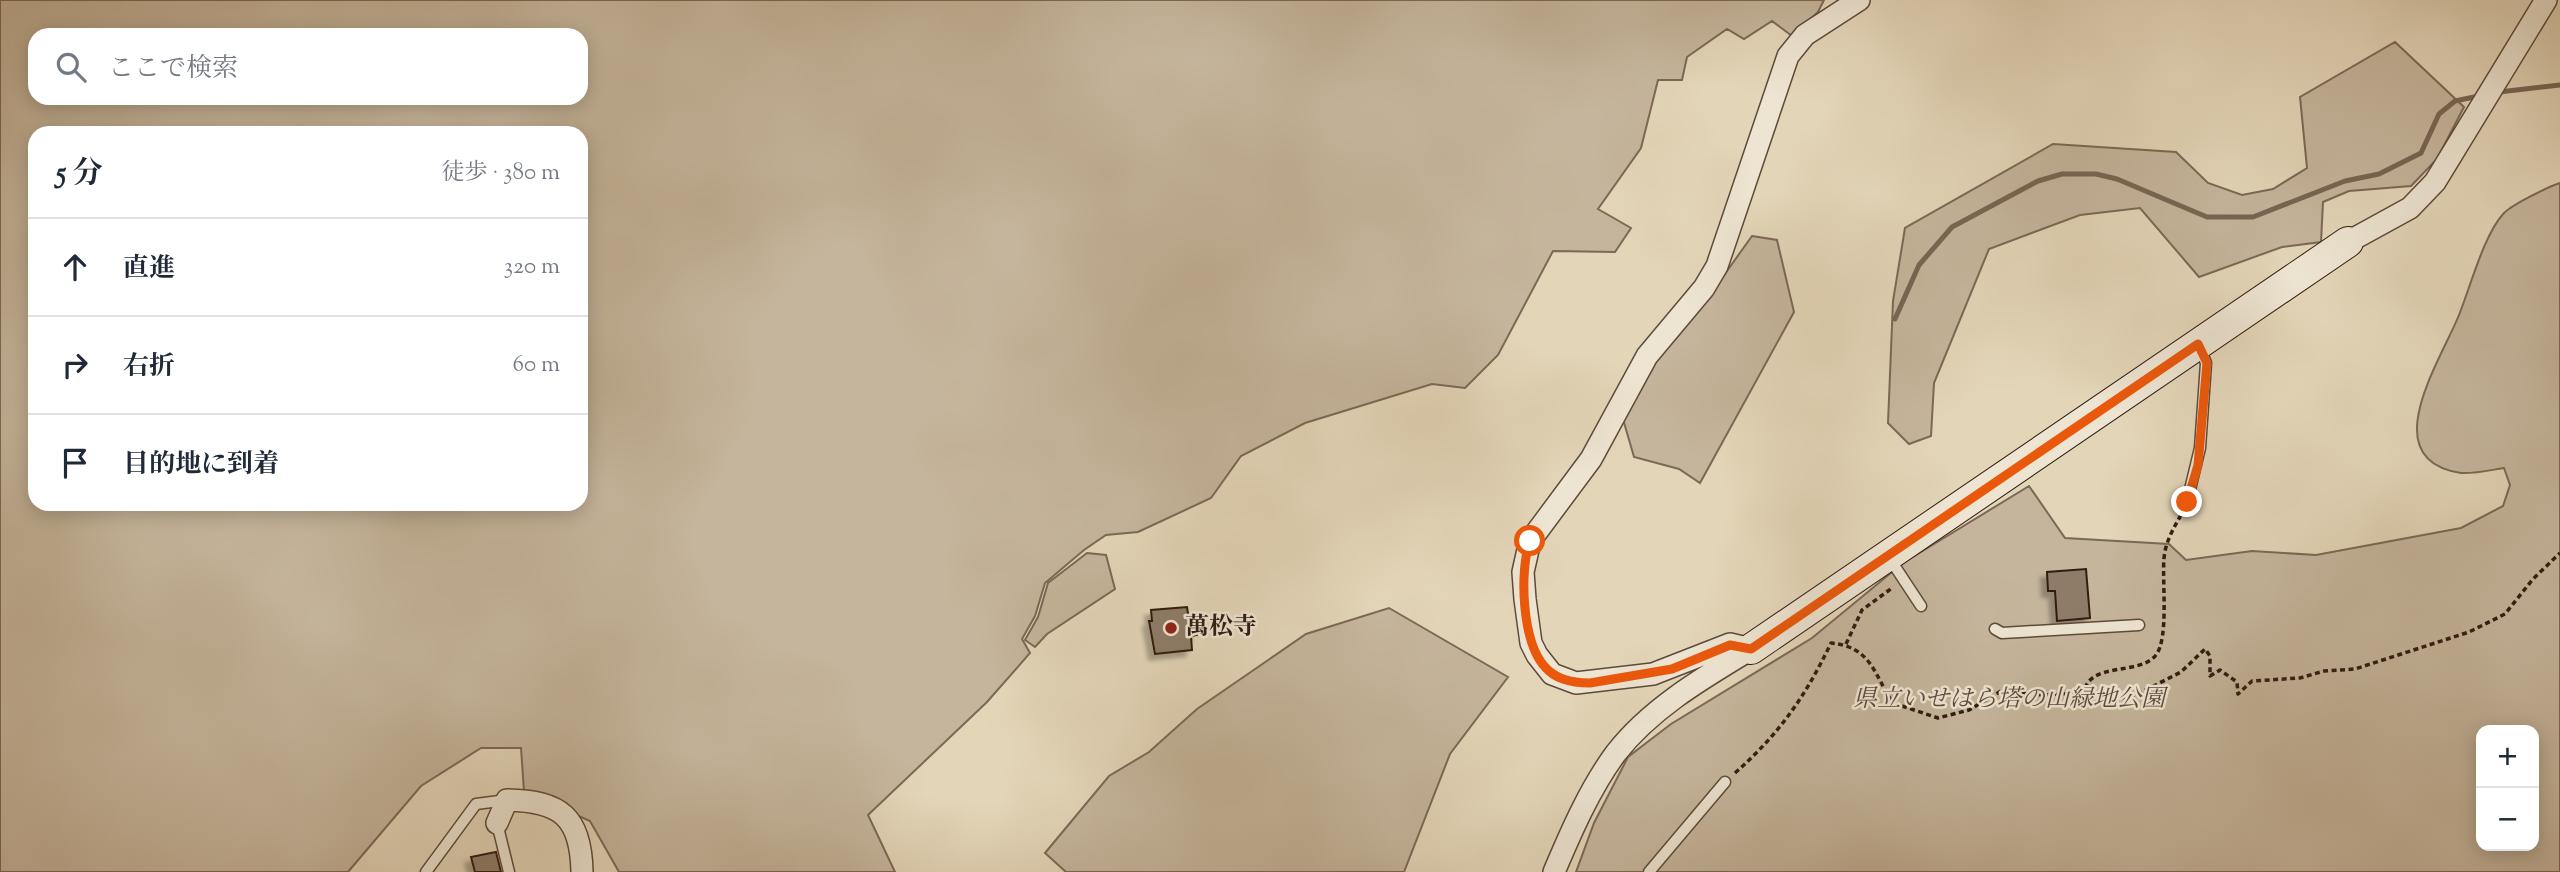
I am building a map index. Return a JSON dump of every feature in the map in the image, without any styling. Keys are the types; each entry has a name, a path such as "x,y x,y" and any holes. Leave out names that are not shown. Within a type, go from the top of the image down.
{"street":[{"path":"1751,649 1730,645 1653,674 1590,683 1563,679 1544,666 1531,643 1523,572 1525,555 1540,524 1591,459 1647,356 1704,288 1717,266 1788,56 1805,35 1859,0"},
{"path":"1554,872 1594,788 1616,754 1663,708 2348,242 2410,208 2435,181 2546,0"},
{"path":"497,823 506,800 529,801 561,811 575,828 581,844 582,872"}],"lane":[{"path":"2187,502 2198,465 2207,363 2198,344"},
{"path":"1887,554 1922,606"},
{"path":"1995,629 2002,634 2138,625"},
{"path":"1649,872 1725,782"},
{"path":"426,872 476,804 506,800"},
{"path":"497,823 509,872"}],"path":[{"path":"1725,782 1768,744 1795,710 1831,643 1846,645 1872,663 1893,703 1922,715 1938,718 1954,715 2001,691 2042,695 2084,693 2089,682 2098,675 2143,663 2158,653 2163,608 2164,558 2168,541 2187,502"},
{"path":"2078,694 2101,702 2136,695 2181,672 2205,649 2210,656 2210,676 2220,670 2231,676 2237,682 2238,694 2252,681 2300,678 2324,671 2355,669 2469,632 2505,614 2533,579 2560,553"},
{"path":"1846,645 1862,610 1889,590"}],"green space":[{"path":"0,0 1824,0 1818,12 1792,36 1772,21 1744,39 1727,29 1687,57 1682,80 1658,80 1641,148 1598,209 1631,228 1615,252 1553,251 1498,355 1465,388 1432,384 1305,423 1241,456 1211,498 1138,532 1106,535 1045,583 1035,616 1022,639 1030,653 987,702 868,815 895,872 619,872 590,821 524,791 521,748 481,748 421,786 348,872 0,872"},
{"path":"2395,42 2464,107 2437,159 2411,186 2349,191 2323,202 2321,242 2282,247 2199,277 2140,208 2080,215 1989,249 1934,383 1931,436 1909,444 1888,423 1893,301 1905,228 2053,144 2176,152 2208,183 2242,195 2273,189 2307,168 2300,97"},
{"name":"県立いせはら塔の山緑地公園","path":"2560,183 2560,872 1576,872 1594,823 1628,757 1671,724 1812,638 1903,563 2029,486 2065,538 2169,544 2186,560 2252,551 2316,555 2461,528 2503,506 2510,485 2504,468 2461,473 2435,464 2421,449 2417,429 2420,406 2429,381 2459,315 2490,234 2504,213 2531,196"},
{"path":"1752,236 1777,240 1794,312 1700,483 1679,469 1634,457 1623,419 1648,370 1702,306"},
{"path":"1087,553 1106,555 1115,589 1047,634 1035,647 1025,640 1038,617 1048,583"},
{"path":"1389,608 1508,677 1450,754 1404,872 1066,872 1045,853 1109,776 1149,752 1197,709 1306,634"}],"building":[{"path":"2086,569 2090,618 2057,621 2055,591 2048,591 2047,572"},
{"path":"1187,607 1189,620 1196,619 1197,635 1191,636 1192,650 1155,654 1149,621 1152,621 1151,610"},
{"path":"496,852 501,872 475,872 471,857"}],"waterway":[{"path":"2499,92 2560,85"},
{"path":"1895,319 1919,265 1952,227 2038,181 2062,174 2096,174 2117,179 2207,217 2253,217 2345,181 2379,174 2421,153 2439,114 2455,101 2479,96"}],"place":[{"name":"萬松寺","path":"1171,628"}],"route":[{"path":"1530,541 1523,572 1531,643 1544,666 1552,674 1576,683 1590,683 1672,669 1730,645 1751,649 1964,501 2198,344 2207,363 2198,465 2187,502"}]}
